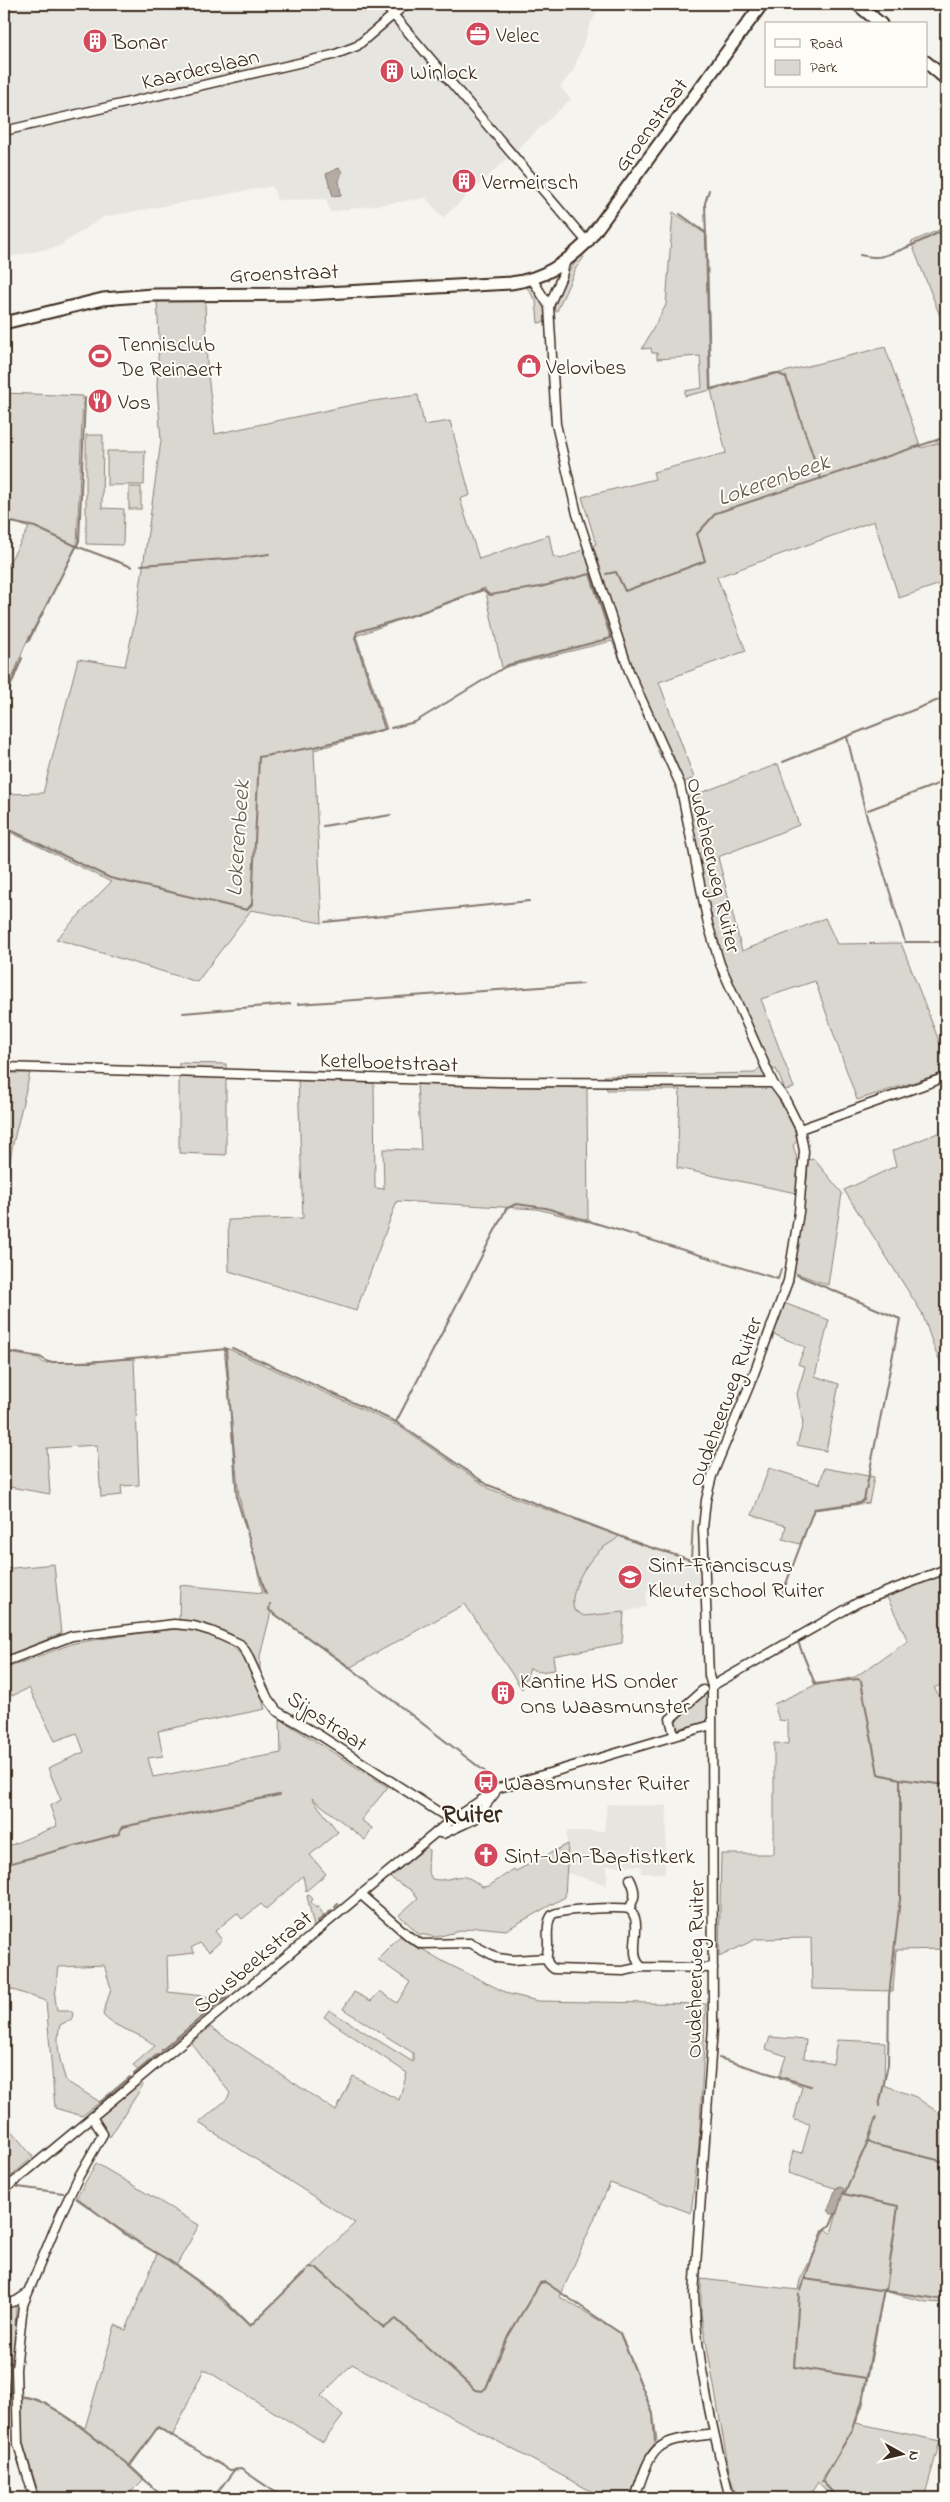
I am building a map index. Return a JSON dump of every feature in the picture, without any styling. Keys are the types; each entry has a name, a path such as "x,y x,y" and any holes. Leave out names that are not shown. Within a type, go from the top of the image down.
{"street":[{"path":"384,4 587,242"},
{"name":"Kaarderslaan","path":"4,131 333,55 357,46 406,4"},
{"name":"Groenstraat","path":"4,324 103,299 152,295 307,294 532,280 565,263 587,242 762,4"},
{"path":"857,4 879,22"},
{"path":"928,64 946,79"},
{"name":"Groenstraat","path":"549,306 562,276 565,263"},
{"path":"532,280 549,306"},
{"name":"Oudeheerweg Ruiter","path":"549,306 556,424 577,514 630,674 680,784 708,924 720,964 773,1083 785,1100 800,1129 804,1167 788,1281 752,1378 712,1476 706,1500 703,1547 709,1676 712,1686 713,1968 712,2044 694,2294 696,2324 714,2434 730,2498"},
{"name":"Ketelboetstraat","path":"4,1067 502,1082 773,1083"},
{"path":"800,1129 946,1077"},
{"path":"712,1686 857,1603 946,1569"},
{"name":"Sijpstraat","path":"4,1662 72,1636 174,1624 194,1626 211,1631 240,1644 246,1652 268,1698 277,1711 321,1736 451,1820"},
{"path":"674,1734 670,1719 703,1690"},
{"name":"Sousbeekstraat","path":"4,2190 436,1832 499,1788 613,1755 674,1734 711,1725"},
{"name":"Sousbeekstraat","path":"436,1832 444,1834 475,1819 499,1788"},
{"path":"629,1909 634,1901 636,1891 630,1879"},
{"path":"360,1894 410,1937 422,1944 470,1944 498,1958 513,1960 546,1958"},
{"path":"629,1909 599,1908 557,1911 552,1914 548,1921 546,1958 548,1965 554,1969 564,1971 624,1970 642,1967 713,1968"},
{"path":"629,1909 635,1917 635,1956 637,1963 642,1967"},
{"path":"34,2498 18,2444 17,2424 16,2369 25,2295 79,2176 100,2142 101,2130 92,2117"},
{"path":"4,2304 16,2301 25,2295"},
{"path":"635,2498 652,2453 664,2443 714,2434"}],"shaded area":[{"path":"4,4 601,4 591,23 573,71 560,87 571,99 443,218 426,198 330,212 326,199 277,200 272,186 104,217 57,247 4,258"},
{"path":"339,168 342,172 339,181 341,195 333,196 326,174"},
{"name":"Sint-Franciscus Kleuterschool Ruiter","path":"589,1525 698,1564 700,1589 647,1590 646,1607 624,1612 556,1620"},
{"path":"607,1804 667,1806 665,1873 641,1873 642,1866 607,1866 607,1885 567,1873 567,1831 604,1831"},
{"path":"836,2188 844,2189 836,2214 831,2214 828,2210"}],"green space":[{"path":"673,212 707,235 711,390 685,396 685,391 702,388 700,356 657,359 657,353 652,353 651,348 642,349 666,305"},
{"path":"946,227 946,331 911,242"},
{"path":"581,255 584,257 576,268 557,311 553,311 565,276"},
{"path":"526,286 540,295 549,321 538,323 536,301"},
{"path":"157,301 205,301 207,366 215,434 366,402 418,395 424,425 450,421 470,495 460,499 479,559 549,535 553,556 561,559 596,544 582,497 655,479 653,472 726,453 711,390 885,347 921,448 946,441 946,582 899,598 874,521 717,577 746,651 659,682 694,778 684,782 672,753 661,758 612,641 502,668 485,588 356,636 387,729 314,750 322,923 251,910 197,982 56,939 111,882 4,829 4,794 43,793 78,659 125,666 136,616 161,441 157,387 159,336"},
{"path":"4,393 83,396 77,546 26,643 4,699 4,571 29,528 7,519 4,521"},
{"path":"86,435 103,435 102,508 124,509 123,545 86,544"},
{"path":"107,451 145,451 144,485 107,485"},
{"path":"129,487 141,487 141,509 129,509"},
{"path":"778,764 799,825 718,857 742,951 825,918 837,944 901,943 946,1059 946,1072 857,1100 815,981 761,999 794,1088 785,1090 776,1069 764,1072 793,1126 798,1141 793,1145 798,1163 796,1193 677,1168 680,1090 607,1090 604,1076 755,1073 761,1066 715,935 687,798"},
{"path":"179,1063 226,1064 226,1155 179,1153"},
{"path":"4,1073 30,1073 12,1148 4,1207"},
{"path":"298,1079 374,1083 375,1188 384,1189 383,1149 421,1150 417,1084 587,1088 588,1222 537,1209 397,1201 356,1311 229,1271 228,1220 303,1218"},
{"path":"938,1133 946,1142 946,1372 936,1353 922,1313 844,1190 896,1166 892,1151"},
{"path":"814,1159 842,1193 828,1285 793,1272 808,1160"},
{"path":"784,1303 829,1320 815,1376 839,1384 826,1451 797,1445 803,1423 797,1394 805,1367 798,1364 805,1347 773,1334"},
{"path":"224,1347 399,1426 490,1489 619,1536 600,1550 589,1562 576,1586 573,1602 574,1610 584,1616 624,1612 622,1643 553,1656 555,1670 538,1672 530,1668 522,1689 465,1604 349,1668 271,1612 260,1656 260,1670 249,1648 233,1635 206,1625 179,1621 180,1585 263,1593 239,1497"},
{"path":"4,1352 38,1358 44,1363 134,1359 139,1485 121,1486 122,1495 101,1497 97,1445 47,1448 50,1494 4,1486"},
{"path":"769,1468 820,1484 824,1468 874,1477 869,1503 814,1510 800,1544 783,1539 786,1526 752,1515"},
{"path":"54,1564 61,1634 4,1657 4,1569"},
{"path":"946,1574 946,1682 934,1688 946,1706 946,1949 896,1950 893,1991 812,1989 811,1938 756,1939 719,1957 721,1854 774,1854 774,1743 788,1744 788,1721 779,1720 774,1704 813,1686 855,1677 908,1641 887,1597"},
{"path":"181,1629 215,1636 228,1643 238,1652 253,1676 265,1709 158,1731 163,1756 148,1758 153,1777 281,1753 280,1719 388,1787 361,1820 372,1828 365,1840 312,1798 338,1832 310,1855 326,1874 306,1891 303,1876 266,1909 261,1904 242,1919 237,1913 215,1931 222,1940 209,1952 200,1943 191,1948 195,1953 167,1956 168,1992 212,1997 217,2005 138,2071 133,2065 155,2046 142,2037 114,2024 103,2015 111,1988 104,1965 59,1967 55,1997 57,2010 69,2010 73,2013 72,2019 60,2025 58,2039 59,2053 66,2081 100,2102 82,2116 55,2108 46,2001 4,1987 4,1848 57,1826 50,1806 61,1800 48,1768 84,1752 77,1733 55,1741 29,1688 12,1696 4,1678 4,1669 74,1643 154,1631"},
{"path":"707,1690 709,1716 706,1722 677,1729 674,1726 675,1718"},
{"path":"568,1844 565,1897 506,1930 477,1927 436,1937 419,1934 399,1915 418,1898 411,1890 389,1877 426,1848 429,1850 428,1871 432,1879 462,1877 474,1881 482,1887 489,1886 514,1869 516,1871"},
{"path":"309,1895 313,1899 311,1902 316,1908 318,1906 325,1918 314,1927 307,1896"},
{"path":"400,1936 444,1962 509,1994 538,2001 706,2004 699,2145 691,2213 610,2183 560,2297 619,2332 653,2413 657,2440 648,2452 630,2498 604,2498 352,2364 321,2396 343,2416 323,2442 204,2369 172,2437 158,2428 128,2466 143,2480 125,2498 40,2498 22,2439 20,2395 46,2404 85,2428 115,2325 126,2330 157,2254 76,2199 96,2163 199,2225 176,2266 213,2293 250,2326 355,2223 199,2123 227,2099 230,2093 191,2043 210,2027 336,2111 353,2076 399,2100 407,2073 324,2017 329,2010 413,2062 413,2053 343,2009 354,1992 371,2001 380,1991 397,2003 410,1982 377,1959"},
{"path":"770,2037 806,2040 804,2058 833,2064 837,2040 885,2042 884,2085 916,2097 946,2118 946,2303 926,2302 884,2291 863,2405 856,2423 940,2441 924,2498 833,2498 818,2482 808,2498 737,2498 730,2476 701,2313 701,2279 798,2290 800,2280 826,2229 831,2233 844,2191 788,2173 793,2151 802,2153 810,2124 794,2120 802,2086 779,2078 786,2056 766,2049"},
{"path":"141,2082 143,2085 110,2137 98,2118"},
{"path":"4,2122 33,2157 5,2181 4,2181"},
{"path":"16,2306 14,2362 4,2364 4,2308"}],"waterway":[{"path":"709,190 705,203 710,389 776,373 786,377 821,479"},
{"path":"680,214 706,233"},
{"path":"860,255 876,257 891,254 946,229"},
{"path":"28,642 79,541 85,398"},
{"name":"Lokerenbeek","path":"606,574 616,572 625,591 705,561 697,534 716,513 946,437"},
{"path":"4,523 6,521 35,527 76,546 132,567"},
{"path":"141,565 240,558 269,554"},
{"path":"4,827 110,878 247,910 252,904 259,757 315,747 385,729 355,638 357,632 417,614 483,590 490,595 540,587 590,574 611,638 508,665 415,722 391,728"},
{"path":"4,702 22,658"},
{"name":"Lokerenbeek","path":"783,762 946,697"},
{"name":"Lokerenbeek","path":"847,737 866,814 905,942 946,942"},
{"path":"868,810 946,781"},
{"path":"323,826 391,815"},
{"path":"325,922 529,901"},
{"path":"298,1004 583,984"},
{"path":"183,1013 290,1004"},
{"path":"232,1348 396,1422 506,1209 516,1204 546,1208 778,1279 781,1269"},
{"path":"783,1592 814,1509 860,1503 864,1500 900,1319 797,1275"},
{"path":"226,1349 237,1499 266,1594"},
{"path":"4,1351 40,1357 48,1362 90,1362 227,1349"},
{"path":"396,1422 488,1485 643,1545 691,1560 693,1521"},
{"path":"270,1604 269,1610 348,1666 488,1774"},
{"path":"805,1639 798,1642 815,1684 858,1679 861,1681 878,1774 900,1779 900,1899 889,1996 888,2065 879,2106"},
{"path":"900,1779 946,1785"},
{"path":"4,1865 119,1834 122,1827 279,1795"},
{"path":"335,1907 338,1904"},
{"path":"317,1922 332,1910"},
{"path":"162,2050 226,1997"},
{"path":"134,2074 158,2054"},
{"path":"719,2058 810,2086"},
{"path":"99,2103 130,2077"},
{"path":"845,2192 868,2141 876,2117"},
{"path":"869,2141 876,2145 946,2162"},
{"path":"18,2187 63,2193"},
{"path":"844,2194 898,2206 886,2290"},
{"path":"77,2198 129,2237 170,2261 223,2299 250,2326 310,2267 318,2269 384,2328 396,2319 475,2390 482,2391 486,2388 507,2338 540,2283 545,2282 620,2333 653,2414 655,2441"},
{"path":"800,2290 823,2231 830,2225 836,2213"},
{"path":"805,2279 946,2300"},
{"path":"838,2498 822,2481 853,2429 862,2402 884,2289"},
{"path":"799,2294 794,2367 866,2378"},
{"path":"4,2362 10,2395"},
{"path":"24,2397 50,2406 64,2415 130,2466 158,2427 230,2470 241,2469 284,2498"},
{"path":"131,2467 164,2498"},
{"path":"213,2498 235,2469"}],"place":[{"name":"Velec","path":"478,34"},
{"name":"Bonar","path":"95,41"},
{"name":"Winlock","path":"392,71"},
{"name":"Vermeirsch","path":"464,181"},
{"name":"Tennisclub De Reinaert","path":"100,356"},
{"name":"Velovibes","path":"529,366"},
{"name":"Vos","path":"100,401"},
{"name":"Sint-Franciscus Kleuterschool Ruiter","path":"630,1577"},
{"name":"Kantine HS Onder Ons Waasmunster","path":"503,1693"},
{"name":"Waasmunster Ruiter","path":"486,1782"},
{"name":"Sint-Jan-Baptistkerk","path":"486,1855"}],"district":[{"name":"Ruiter","path":"472,1813"}]}
